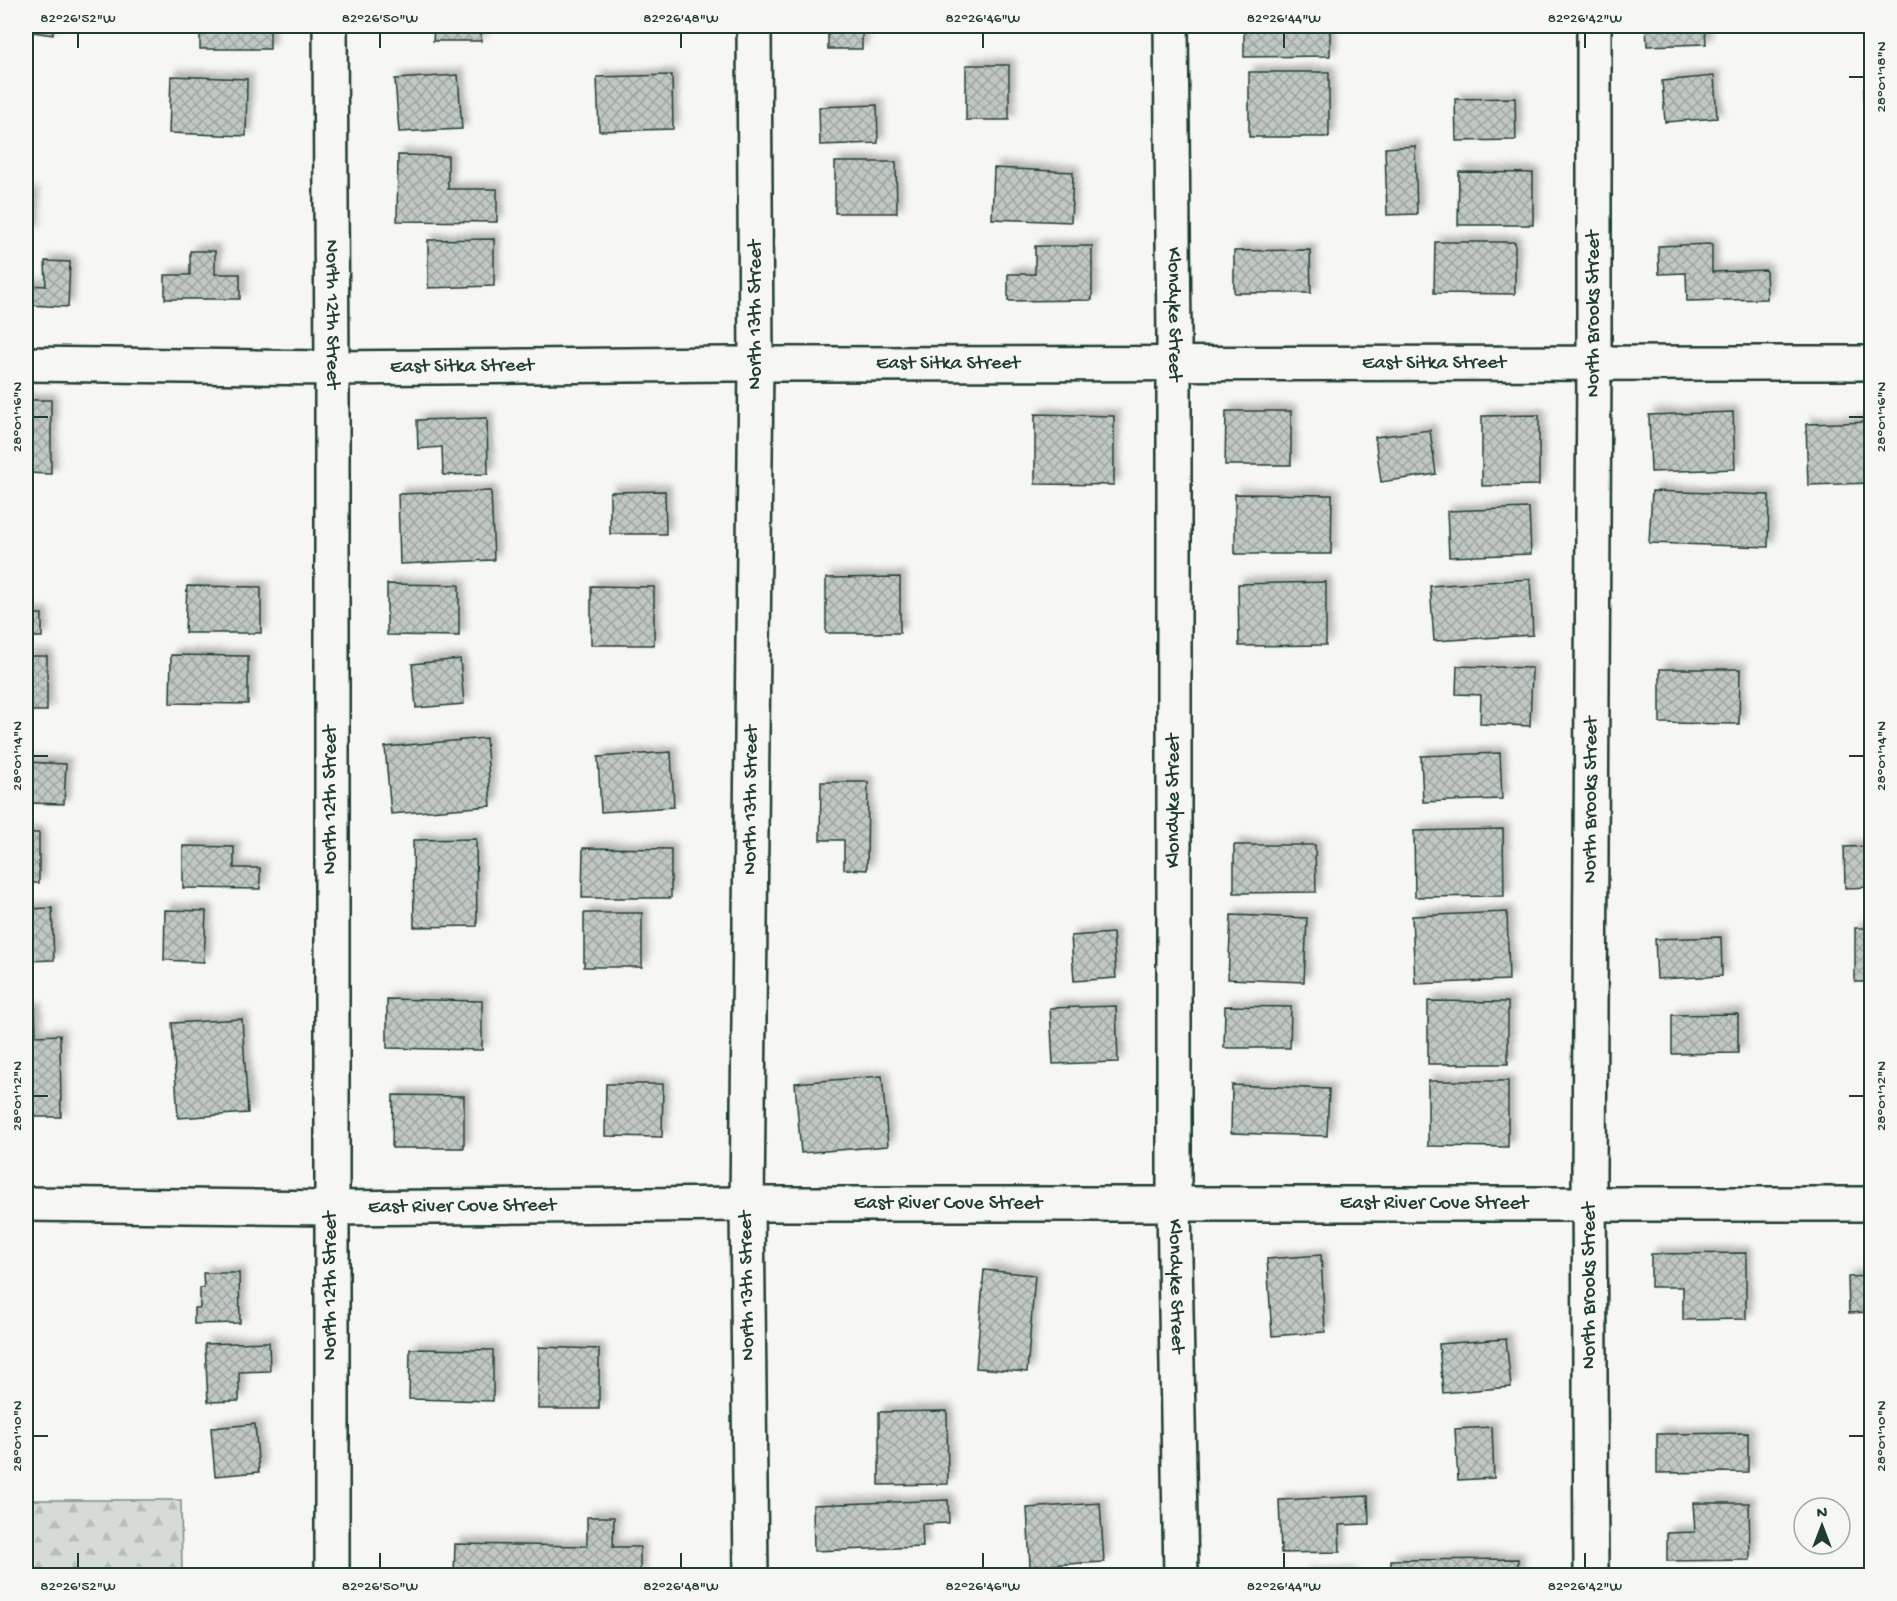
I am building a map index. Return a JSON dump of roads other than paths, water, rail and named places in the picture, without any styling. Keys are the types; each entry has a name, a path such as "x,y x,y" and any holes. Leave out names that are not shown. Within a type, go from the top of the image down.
{"street":[{"name":"North 12th Street","path":"330,26 332,1575"},
{"name":"North 13th Street","path":"751,1575 747,1204 756,364 754,26"},
{"name":"Klondyke Street","path":"1171,26 1174,363 1174,1205 1180,1575"},
{"name":"North Brooks Street","path":"1591,1575 1589,1204 1594,363 1593,26"},
{"name":"East Sitka Street","path":"26,364 332,368 756,364 1872,363"},
{"name":"East River Cove Street","path":"26,1204 331,1208 747,1204 1872,1203"}]}
